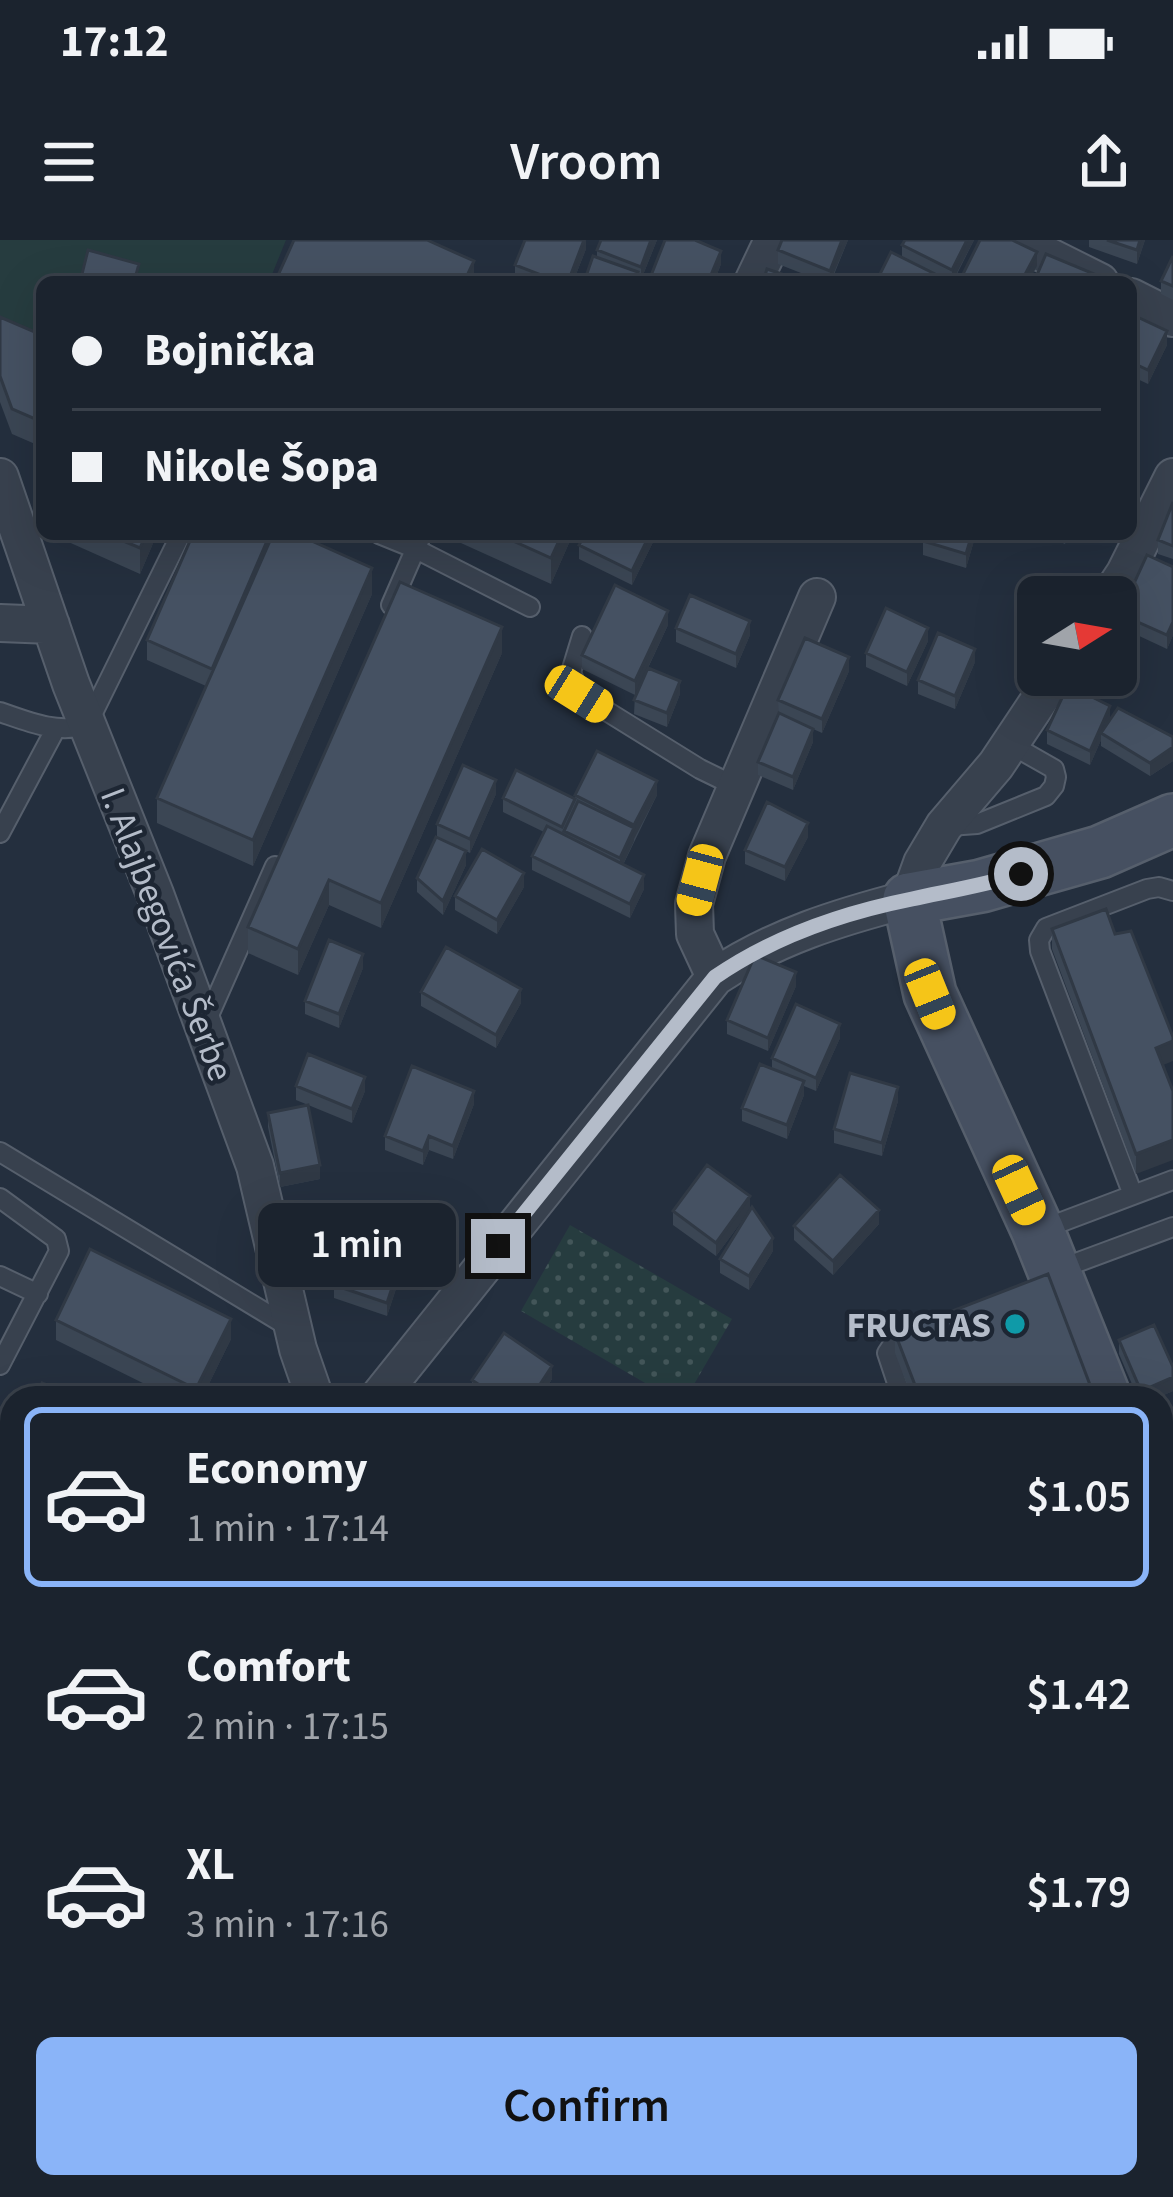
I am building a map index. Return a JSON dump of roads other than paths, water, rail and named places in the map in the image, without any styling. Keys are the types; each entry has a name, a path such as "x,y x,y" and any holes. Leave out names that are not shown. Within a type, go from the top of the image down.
{"main road":[{"path":"1099,1386 930,994 909,899 982,886 1100,852 1173,820"}],"street":[{"path":"756,276 773,240"},
{"path":"1016,240 1088,276"},
{"path":"1137,300 1173,318"},
{"name":"I. Alajbegovića Šerbe","path":"0,477 11,540 51,625 72,727 155,894 255,1166 311,1386"},
{"path":"1137,539 1154,492"},
{"path":"1123,576 1137,540"},
{"path":"715,977 695,934 694,904 707,856 817,597"},
{"path":"0,623 51,625"},
{"path":"387,1386 715,977 784,938 909,899 922,862 944,826 1042,696"}],"lane":[{"path":"0,833 72,727 178,540"},
{"path":"387,614 419,541 530,607"},
{"path":"582,636 571,672 579,694 737,787"},
{"path":"0,712 72,727"},
{"path":"944,826 976,824 1046,796 1054,786 1054,769 1010,744"},
{"path":"204,1027 281,853"},
{"path":"1133,1195 1039,940 1046,928 1147,889 1173,891"},
{"path":"0,1152 293,1329"},
{"path":"1042,1261 1133,1195 1173,1180"},
{"path":"0,1198 59,1244 0,1365"},
{"path":"1042,1261 1173,1226"},
{"path":"0,1276 38,1294"},
{"path":"898,1386 887,1352 932,1328"}],"place":[{"name":"FRUCTAS","path":"1015,1324"}]}
